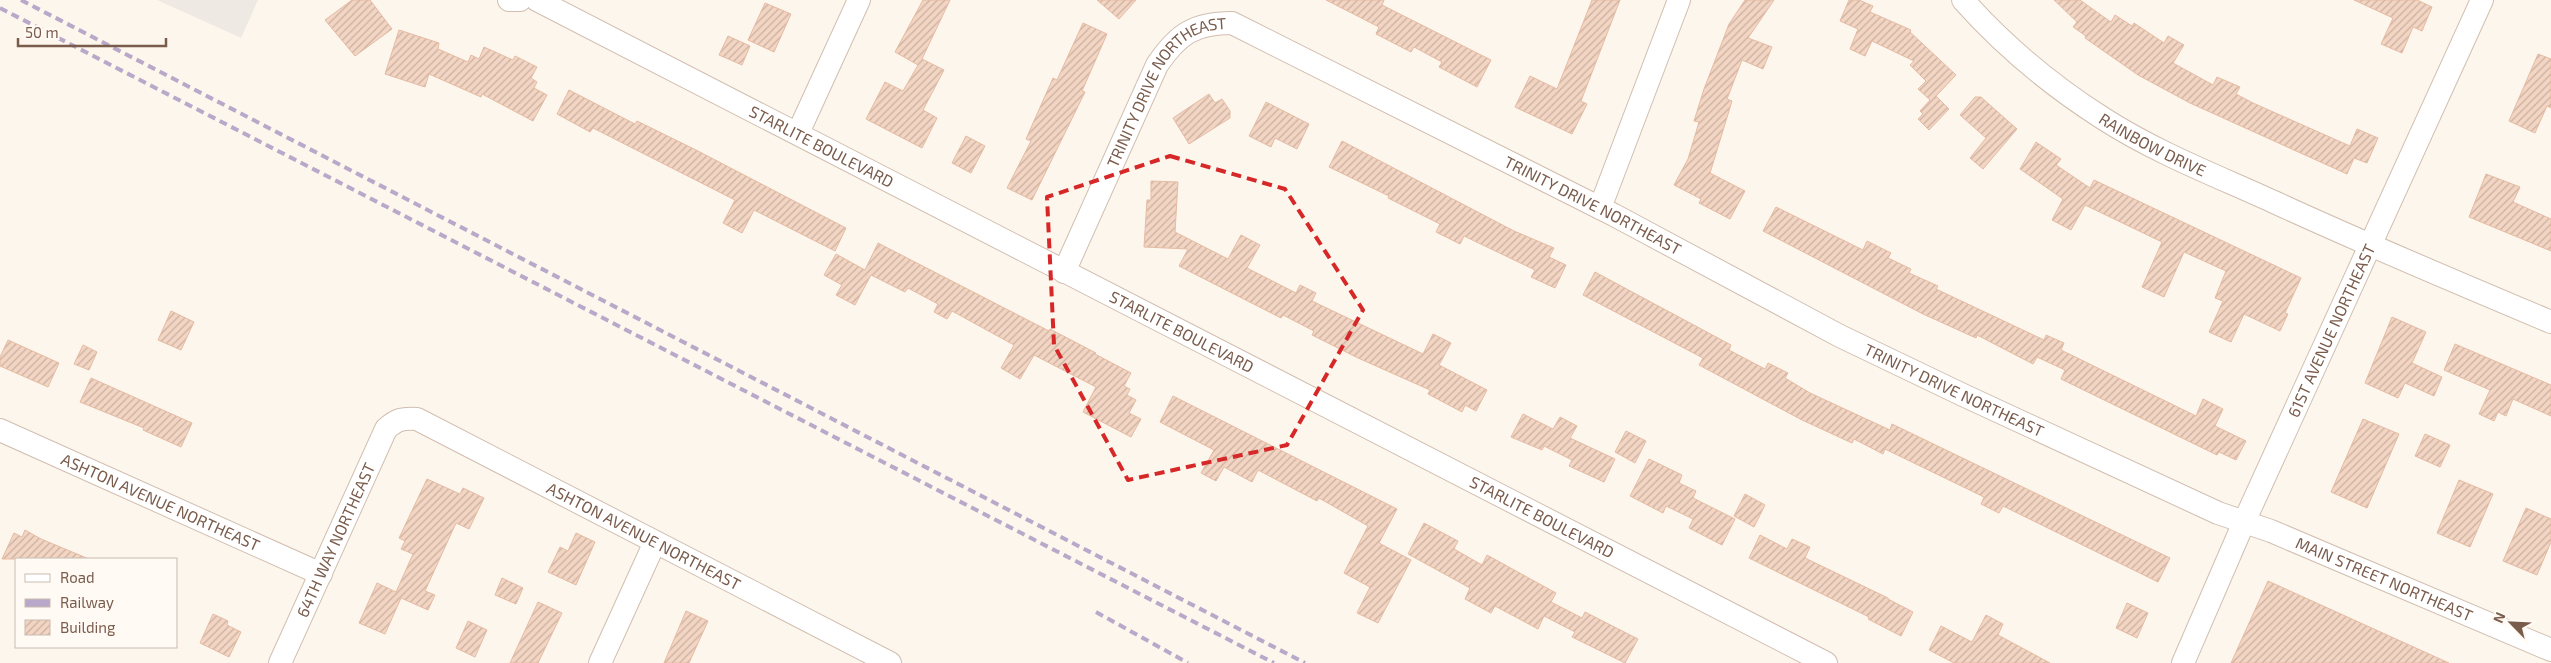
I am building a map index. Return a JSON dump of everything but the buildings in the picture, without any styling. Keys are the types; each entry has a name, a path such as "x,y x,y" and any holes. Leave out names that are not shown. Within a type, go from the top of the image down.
{"street":[{"path":"509,0 520,0"},
{"name":"STARLITE BOULEVARD","path":"537,0 1826,663"},
{"path":"798,133 859,0"},
{"path":"1600,208 1679,0"},
{"name":"RAINBOW DRIVE","path":"1963,0 1996,36 2047,79 2104,120 2155,147 2371,246 2551,322"},
{"name":"61ST AVENUE NORTHEAST","path":"2183,663 2244,522 2482,0"},
{"name":"TRINITY DRIVE NORTHEAST","path":"1064,272 1157,65 1171,45 1189,31 1211,23 1232,24 1250,30 1600,208 1840,336 2209,509 2244,522"},
{"name":"ASHTON AVENUE NORTHEAST","path":"396,420 417,419 890,663"},
{"name":"64TH WAY NORTHEAST","path":"280,663 386,429 396,420"},
{"name":"ASHTON AVENUE NORTHEAST","path":"0,430 321,574"},
{"name":"MAIN STREET NORTHEAST","path":"2244,522 2272,531 2551,650"},
{"path":"600,663 655,542"}],"highlighted area":[{"path":"1170,156 1285,189 1363,310 1287,445 1128,480 1054,345 1047,197"}],"shaded area":[{"path":"157,0 258,0 241,38"}],"railway":[{"path":"21,0 1305,663"},
{"path":"0,8 1274,663"},
{"path":"1096,612 1188,663"}]}
